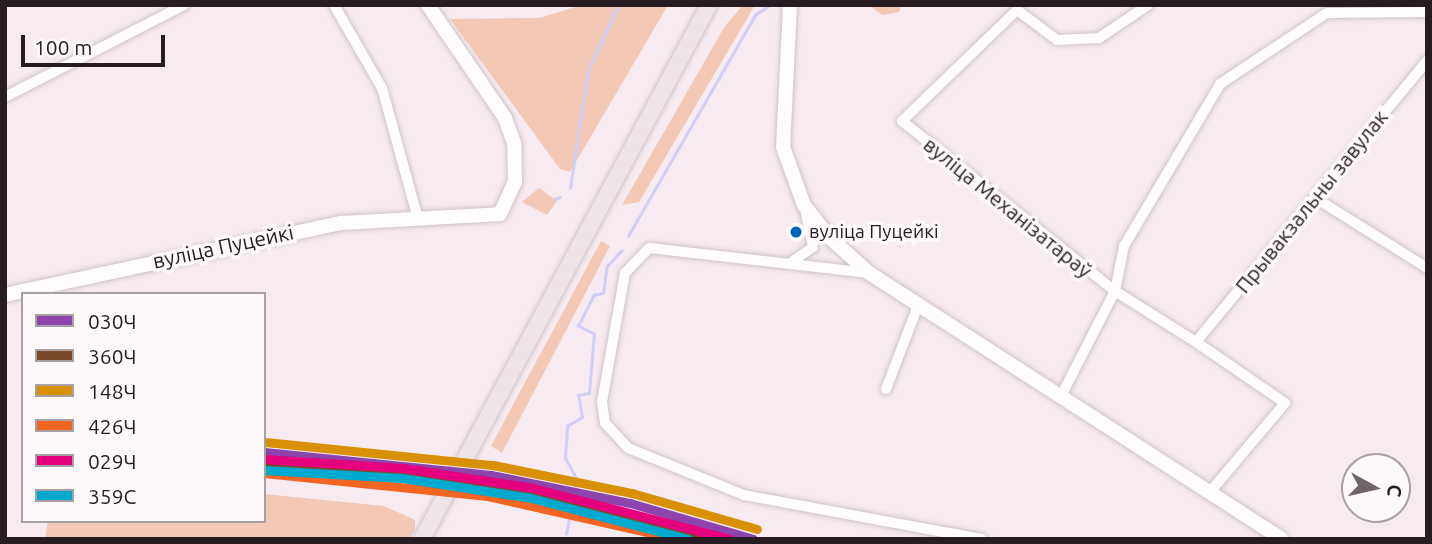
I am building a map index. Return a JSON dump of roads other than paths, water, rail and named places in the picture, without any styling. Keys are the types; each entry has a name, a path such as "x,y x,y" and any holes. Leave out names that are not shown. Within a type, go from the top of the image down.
{"main road":[{"name":"вуліца Пуцейкі","path":"5,295 236,241 417,215 500,214 517,161 505,118 428,5"},
{"path":"789,7 783,147 804,205 869,273 1282,539"},
{"path":"422,539 710,8"}],"street":[{"path":"5,97 184,5"},
{"path":"334,5 382,88 417,215"},
{"path":"1021,8 1057,40 1099,37 1149,5"},
{"name":"вуліца Механізатараў","path":"1021,8 902,121 1115,291 1124,246 1212,94 1325,9 1427,12"},
{"name":"Прывакзальны завулак","path":"1196,342 1317,199 1427,61"},
{"path":"1317,199 1427,268"},
{"path":"790,262 813,247 804,205"},
{"path":"869,273 656,246 632,262 602,402 615,438 744,495 982,539"},
{"path":"1060,398 1115,291 1285,402 1210,492"},
{"path":"886,388 919,303"}],"waterway":[{"path":"570,188 588,71 618,5"},
{"path":"628,236 755,15 770,5"},
{"path":"555,199 560,197"},
{"path":"566,534 577,480 565,458 567,426 582,417 578,395 589,393 594,334 578,326 594,295 603,293 607,266 621,251"}],"place":[{"name":"вуліца Пуцейкі","path":"796,232"}]}
